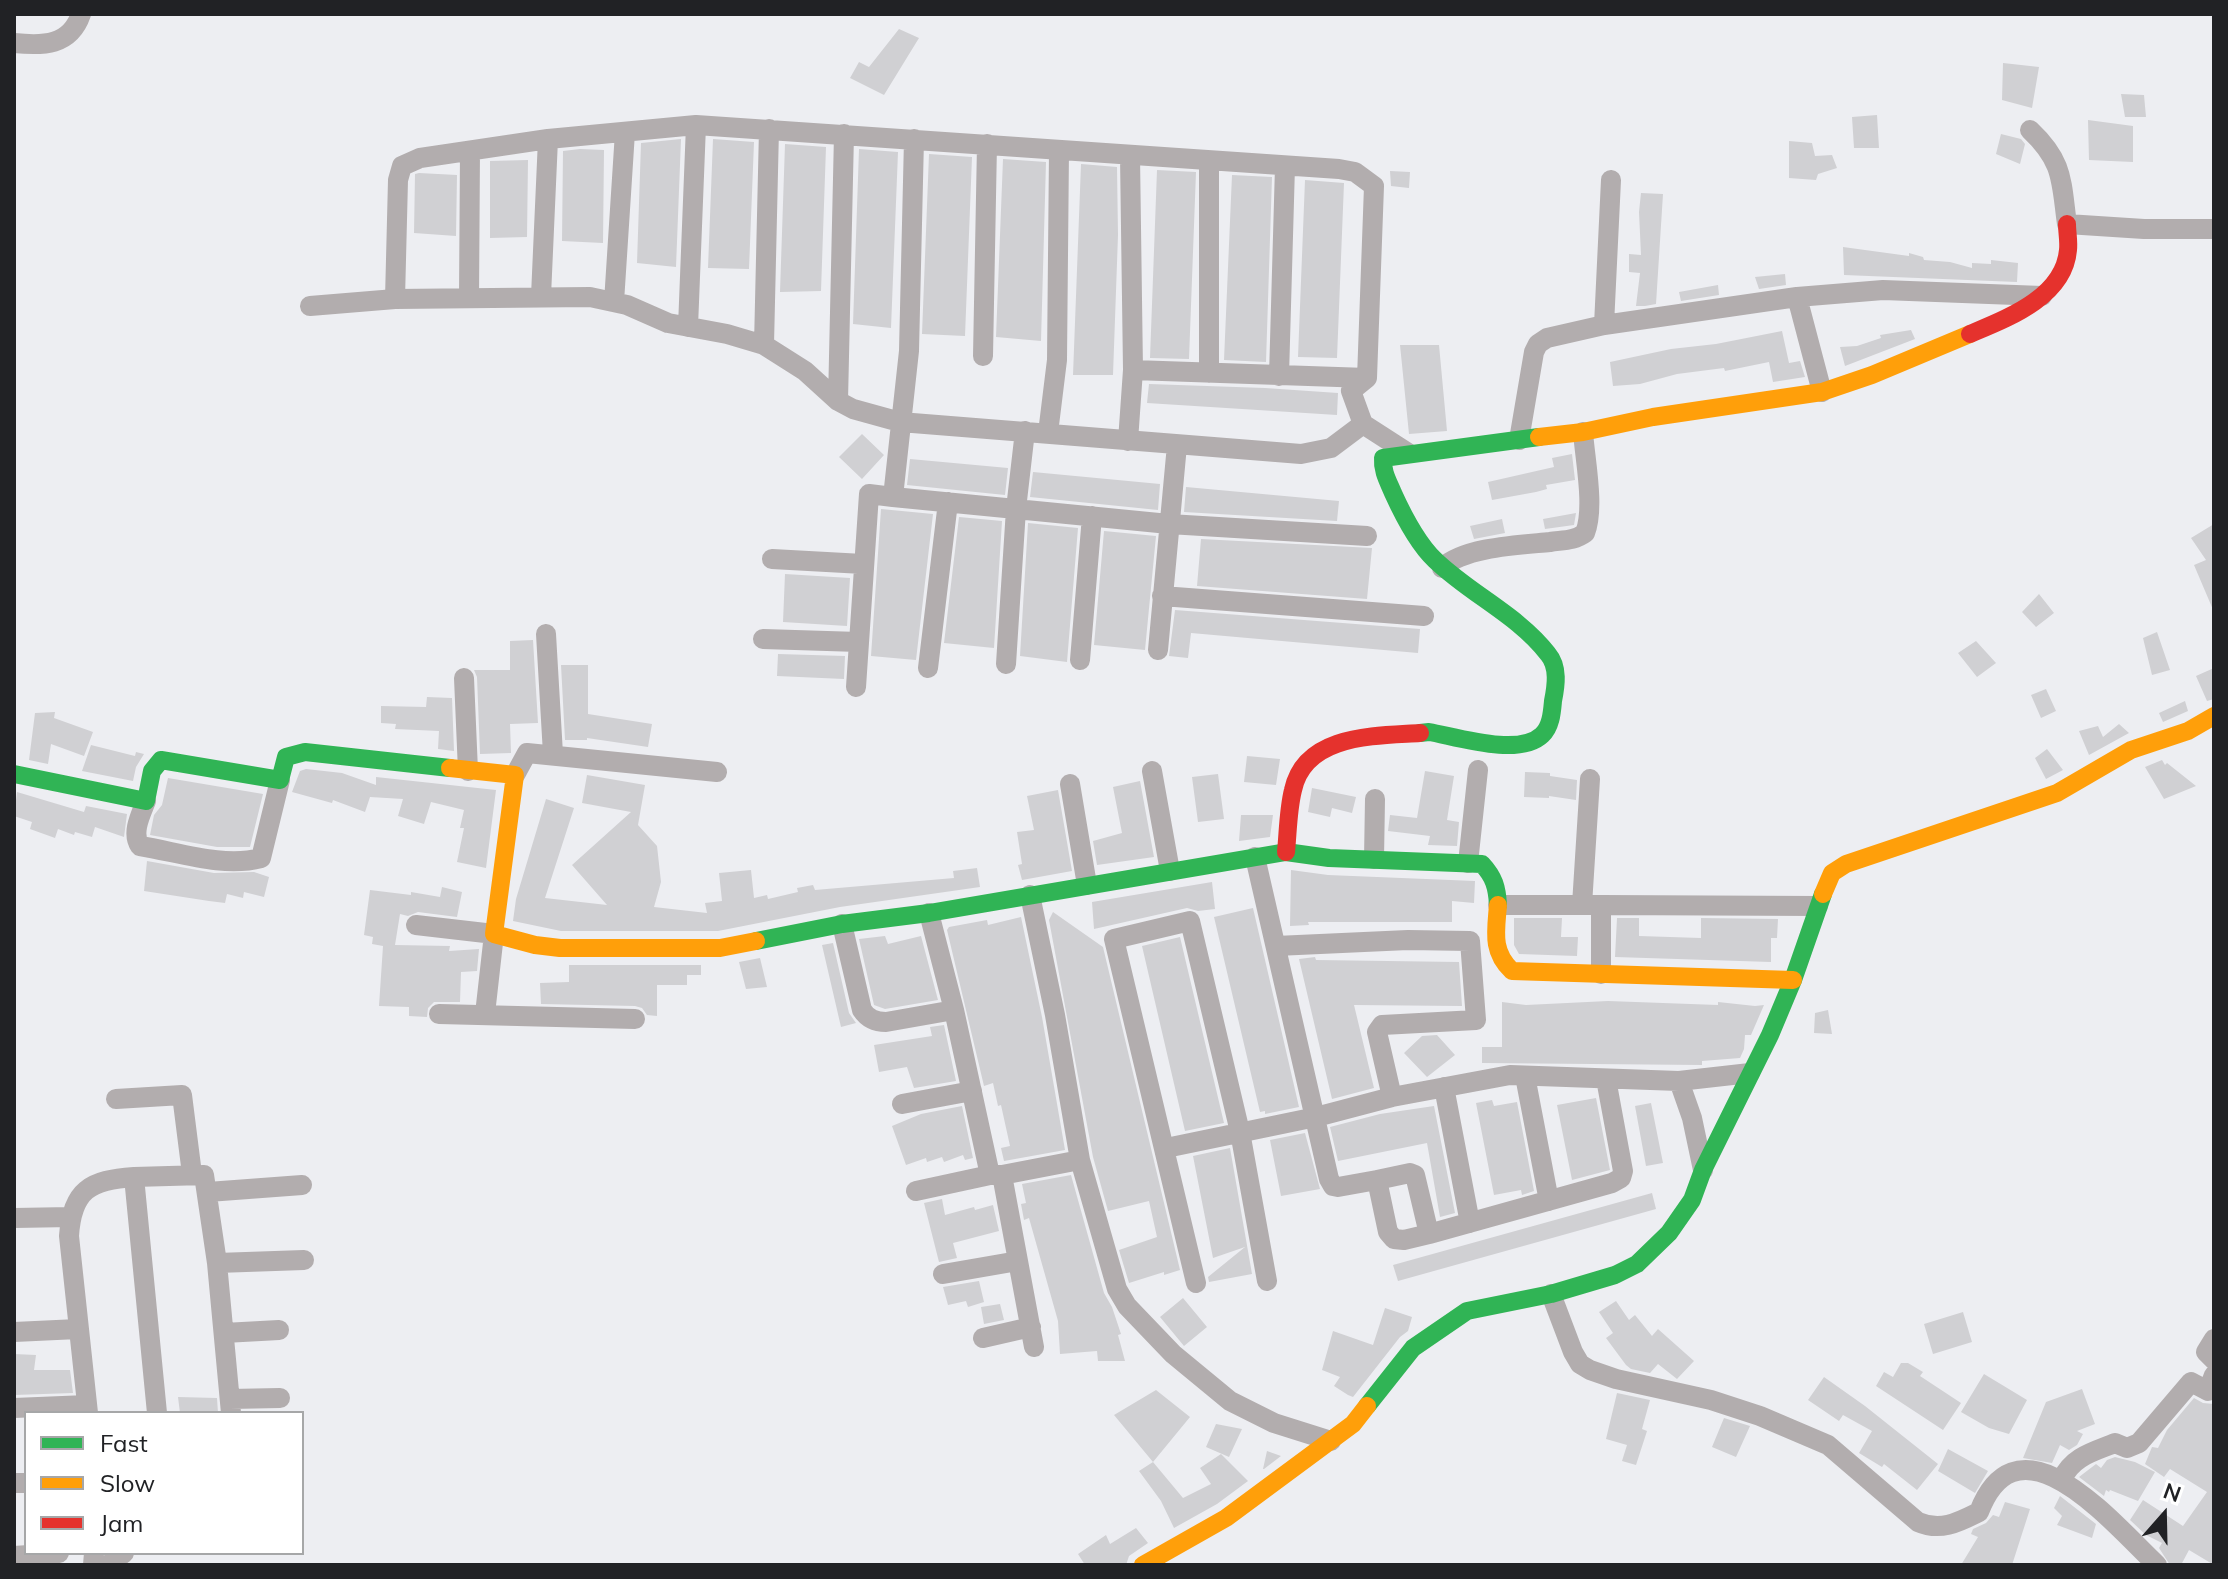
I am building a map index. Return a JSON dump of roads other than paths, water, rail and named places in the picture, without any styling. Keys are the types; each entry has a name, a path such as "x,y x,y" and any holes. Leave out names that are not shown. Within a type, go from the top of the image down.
{"street":[{"path":"14,43 53,43 72,31 81,14"},
{"path":"688,327 696,125"},
{"path":"395,299 399,172 409,161 548,139 696,125 1355,172 1374,186 1367,378 1351,391 1363,424 1408,453"},
{"path":"764,345 769,129"},
{"path":"1286,852 1293,788 1303,765 1315,754 1355,738 1429,732 1502,746 1523,744 1542,736 1551,720 1556,682 1554,663 1548,653 1501,610 1442,568 1401,511 1382,467 1381,461 1386,456 1583,432 1653,417 1822,392 1958,341 2004,320 2042,296 2057,281 2068,251 2067,224 2055,157 2030,130"},
{"path":"614,302 625,132"},
{"path":"838,401 844,134"},
{"path":"541,296 548,139"},
{"path":"893,497 909,351 914,139"},
{"path":"983,356 987,144"},
{"path":"1048,433 1057,360 1059,150"},
{"path":"469,298 470,151"},
{"path":"1128,441 1133,370 1130,156"},
{"path":"1209,162 1209,373"},
{"path":"1279,376 1285,166"},
{"path":"1604,325 1611,180"},
{"path":"2067,224 2214,229"},
{"path":"1519,440 1531,362 1538,344 1547,338 1604,325 1797,297 1883,290 2042,296"},
{"path":"310,306 395,299 590,297 614,302 668,323 727,334 764,345 805,371 838,401 853,409 900,422 1301,454 1331,448 1363,424"},
{"path":"1797,297 1822,392"},
{"path":"1133,370 1367,378"},
{"path":"1006,664 1016,509 1025,431"},
{"path":"1442,568 1473,551 1568,540 1585,533 1588,525 1583,432"},
{"path":"1158,650 1177,445"},
{"path":"856,687 869,494 1169,524 1367,536"},
{"path":"928,668 948,502"},
{"path":"1080,660 1092,516"},
{"path":"772,559 863,564"},
{"path":"1162,596 1424,616"},
{"path":"546,634 553,754"},
{"path":"763,639 859,642"},
{"path":"464,678 468,771"},
{"path":"1143,1565 1226,1518 1353,1424 1413,1348 1467,1311 1594,1283 1637,1264 1669,1233 1692,1200 1703,1170 1793,980 1828,879 1846,864 2057,793 2131,750 2188,731 2214,716"},
{"path":"280,780 161,760 152,771 136,840 140,846 228,861 248,862 261,858 286,757 305,752 515,775"},
{"path":"485,1014 515,775 527,753 717,772"},
{"path":"1468,863 1478,770"},
{"path":"1152,771 1170,871"},
{"path":"14,774 146,801"},
{"path":"1590,779 1591,905 1601,974"},
{"path":"1070,784 1087,885"},
{"path":"1374,859 1375,799"},
{"path":"416,925 494,934 560,948 720,948 842,924 929,913 1286,852 1329,858 1482,864 1490,869 1498,891 1497,947 1501,960 1512,971 1793,980"},
{"path":"1255,857 1329,1179 1333,1186 1338,1187 1410,1173 1415,1175 1429,1234"},
{"path":"1030,895 1080,1160 1117,1289 1127,1306 1173,1354 1230,1401 1274,1423 1331,1441"},
{"path":"1498,905 1818,906"},
{"path":"929,913 972,1091 1018,1261 1032,1337 983,1338"},
{"path":"1196,1283 1114,939 1190,921 1240,1132 1267,1281"},
{"path":"842,924 862,1010 868,1017 877,1022 886,1022 954,1010"},
{"path":"1276,946 1408,940 1470,941 1476,1020 1382,1025 1377,1032 1392,1097"},
{"path":"439,1014 635,1019"},
{"path":"1166,1148 1316,1117 1392,1097 1510,1075 1679,1081 1750,1073"},
{"path":"1525,1076 1549,1201"},
{"path":"1377,1180 1390,1236 1404,1240 1612,1183 1621,1178 1623,1171 1606,1079"},
{"path":"1679,1081 1692,1118 1703,1170"},
{"path":"1444,1087 1470,1223"},
{"path":"902,1104 972,1091"},
{"path":"116,1099 182,1095 192,1174"},
{"path":"916,1191 1080,1160"},
{"path":"14,1408 87,1409 69,1236 74,1204 81,1194 110,1178 192,1174 204,1175 208,1192 231,1406 280,1398"},
{"path":"134,1177 157,1411"},
{"path":"208,1192 302,1185"},
{"path":"14,1218 71,1217"},
{"path":"217,1263 304,1260"},
{"path":"943,1274 1018,1261"},
{"path":"1551,1294 1580,1364 1616,1379 1711,1400 1760,1416 1828,1445 1898,1507 1925,1525 1951,1526 1979,1512 1986,1494 2004,1475 2022,1468 2062,1479 2157,1565"},
{"path":"14,1332 78,1329"},
{"path":"224,1333 279,1330"},
{"path":"2214,1339 2206,1352 2214,1360"},
{"path":"2062,1479 2074,1461 2083,1456 2115,1443 2127,1448 2139,1443 2191,1382 2208,1391 2214,1375"}]}
